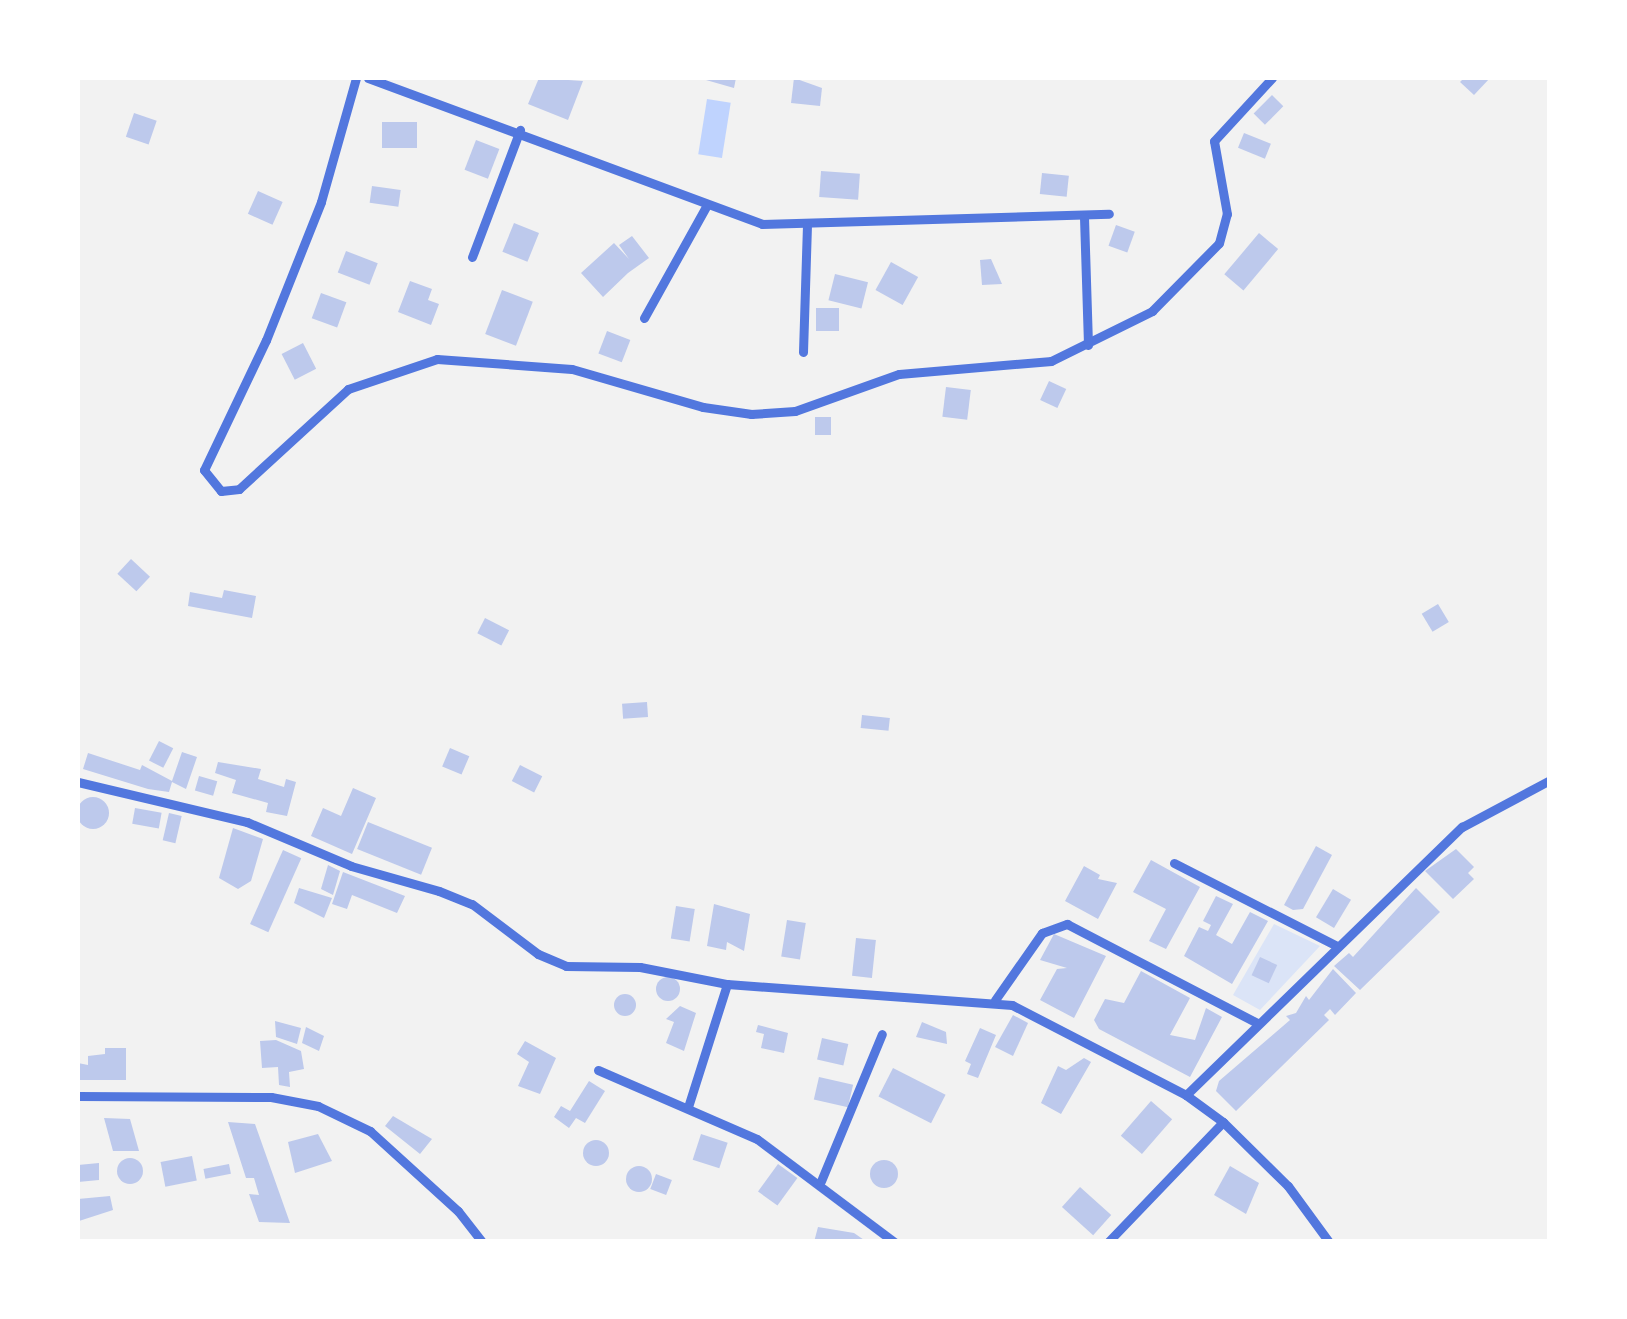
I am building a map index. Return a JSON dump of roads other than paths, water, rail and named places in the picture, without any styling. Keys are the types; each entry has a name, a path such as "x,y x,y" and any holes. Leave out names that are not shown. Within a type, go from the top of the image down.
{"street":[{"path":"356,78 321,202 204,470 221,491 239,489 348,389 437,358 572,369 703,407 751,414 795,411 920,371 1019,369 1088,344 1163,302 1220,243 1227,214 1214,141 1272,78"},
{"path":"368,78 520,130 762,224 807,227 1109,214"},
{"path":"472,257 520,130"},
{"path":"644,318 706,205"},
{"path":"1084,217 1088,344"},
{"path":"803,352 807,227"},
{"path":"1186,1095 1472,819 1550,780"},
{"path":"78,782 247,822 350,866 439,891 478,908 538,954 566,966 648,968 727,984 995,1000 1186,1095 1223,1122 1288,1186 1328,1242"},
{"path":"1174,864 1337,946"},
{"path":"995,1000 1042,933 1067,924 1257,1023"},
{"path":"688,1107 727,984"},
{"path":"821,1181 882,1034"},
{"path":"598,1070 757,1139 821,1181 894,1242"},
{"path":"78,1096 272,1097 318,1106 370,1130 482,1242"},
{"path":"1108,1242 1223,1122"}],"water":[{"path":"707,99 731,103 722,158 698,154"}]}
